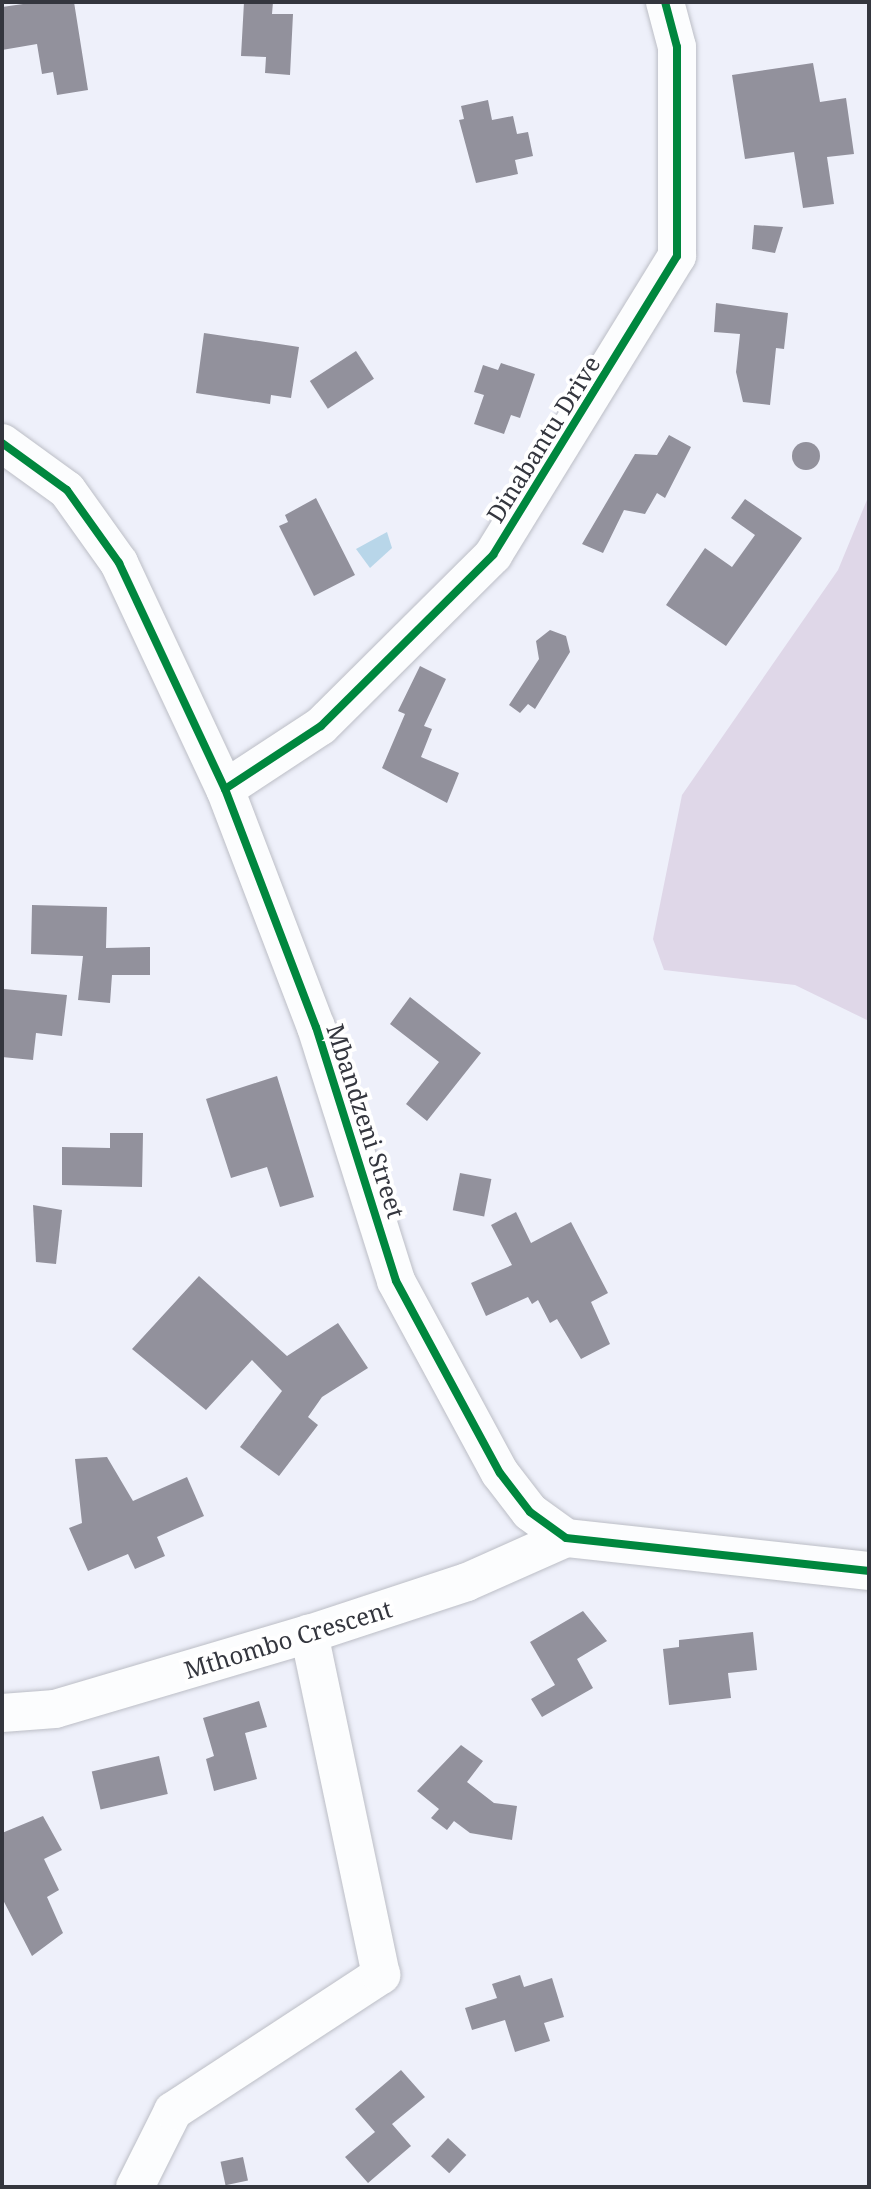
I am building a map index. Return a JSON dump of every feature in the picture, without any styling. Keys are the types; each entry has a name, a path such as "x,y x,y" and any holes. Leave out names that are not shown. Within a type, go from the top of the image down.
{"street":[{"name":"Dinabantu Drive","path":"225,789 321,726 493,555 677,256 677,47 665,2"},
{"name":"Mbandzeni Street","path":"3,446 67,490 119,563 225,789 316,1027 396,1281 500,1473 530,1512 566,1538 869,1571"},
{"name":"Mthombo Crescent","path":"2,1713 55,1709 309,1634 467,1582 566,1538"},
{"path":"135,2187 173,2111 381,1975 309,1634"}],"shaded area":[{"path":"869,495 869,1021 795,985 664,970 653,939 682,795 838,570"}],"water":[{"path":"387,532 392,548 370,568 356,549"}],"building":[{"path":"37,2 74,2 88,90 57,95 53,72 42,74 37,44 2,50 2,7"},
{"path":"244,2 273,2 272,14 293,14 290,75 265,73 266,57 241,56"},
{"path":"813,63 820,102 846,98 854,154 827,157 834,204 803,208 794,152 745,159 732,75"},
{"path":"488,100 492,120 513,116 517,134 528,132 533,156 515,160 518,174 476,183 459,120 464,119 461,106"},
{"path":"754,225 783,227 775,253 752,249"},
{"path":"716,303 788,313 784,349 776,348 770,405 743,402 736,372 740,334 714,332"},
{"path":"204,333 299,347 291,398 271,395 270,404 196,393"},
{"path":"356,351 374,379 328,409 310,381"},
{"path":"501,363 535,374 520,418 511,415 504,434 474,424 484,395 474,392 483,365 498,370"},
{"path":"669,435 691,447 665,498 657,493 645,514 624,510 603,553 582,544 635,454 657,455"},
{"path":"806,442 816,446 820,456 816,466 806,470 796,466 792,456 796,446"},
{"path":"316,498 355,575 314,596 279,526 288,522 285,515"},
{"path":"745,499 802,538 726,646 666,605 705,548 732,567 755,535 731,518"},
{"path":"550,630 566,636 570,652 535,709 528,704 520,713 509,705 539,659 536,641"},
{"path":"420,666 446,679 424,726 432,729 421,757 459,773 447,803 382,768 405,714 398,711"},
{"path":"32,905 107,907 106,948 150,947 150,975 112,975 110,1003 78,1000 83,956 31,954"},
{"path":"4,989 67,995 62,1036 36,1033 33,1060 2,1057"},
{"path":"410,997 481,1053 427,1121 406,1104 439,1062 390,1024"},
{"path":"277,1076 314,1197 280,1207 267,1167 231,1178 206,1099"},
{"path":"110,1133 143,1133 142,1187 62,1185 62,1147 110,1148"},
{"path":"460,1173 491,1179 484,1216 453,1210"},
{"path":"33,1205 62,1210 56,1264 36,1262"},
{"path":"516,1212 531,1243 571,1222 608,1293 591,1302 610,1344 581,1359 557,1319 550,1323 538,1300 532,1304 528,1297 486,1316 471,1283 512,1265 491,1225"},
{"path":"199,1276 287,1356 338,1323 368,1368 322,1397 308,1417 318,1425 279,1476 240,1447 282,1391 252,1360 206,1410 132,1349"},
{"path":"107,1457 133,1501 187,1477 204,1516 157,1537 165,1556 135,1569 128,1554 88,1571 69,1528 82,1523 75,1459"},
{"path":"583,1611 607,1641 577,1659 593,1688 542,1717 531,1699 555,1685 530,1642"},
{"path":"753,1632 757,1670 728,1673 731,1698 669,1705 663,1649 679,1647 679,1640"},
{"path":"259,1701 267,1727 245,1733 257,1779 214,1791 206,1759 214,1756 203,1718"},
{"path":"461,1745 483,1761 467,1782 494,1803 517,1806 512,1840 470,1833 454,1821 447,1830 431,1818 439,1809 417,1791"},
{"path":"159,1756 168,1794 101,1810 92,1772"},
{"path":"43,1816 62,1850 44,1859 59,1890 47,1897 63,1933 32,1956 2,1898 2,1833"},
{"path":"520,1975 524,1987 552,1978 564,2017 544,2023 550,2041 515,2052 505,2020 472,2030 465,2008 497,1998 492,1984"},
{"path":"401,2070 425,2097 392,2124 411,2146 368,2183 345,2157 375,2132 355,2109"},
{"path":"448,2138 466,2155 449,2173 431,2156"},
{"path":"243,2157 248,2180 225,2185 221,2162"}],"cycle path":[{"path":"225,789 321,726 493,555 677,256 677,47 665,2"},
{"path":"2,443 67,490 119,563 225,789 316,1027 396,1281 500,1473 530,1512 566,1538 869,1571"}]}
